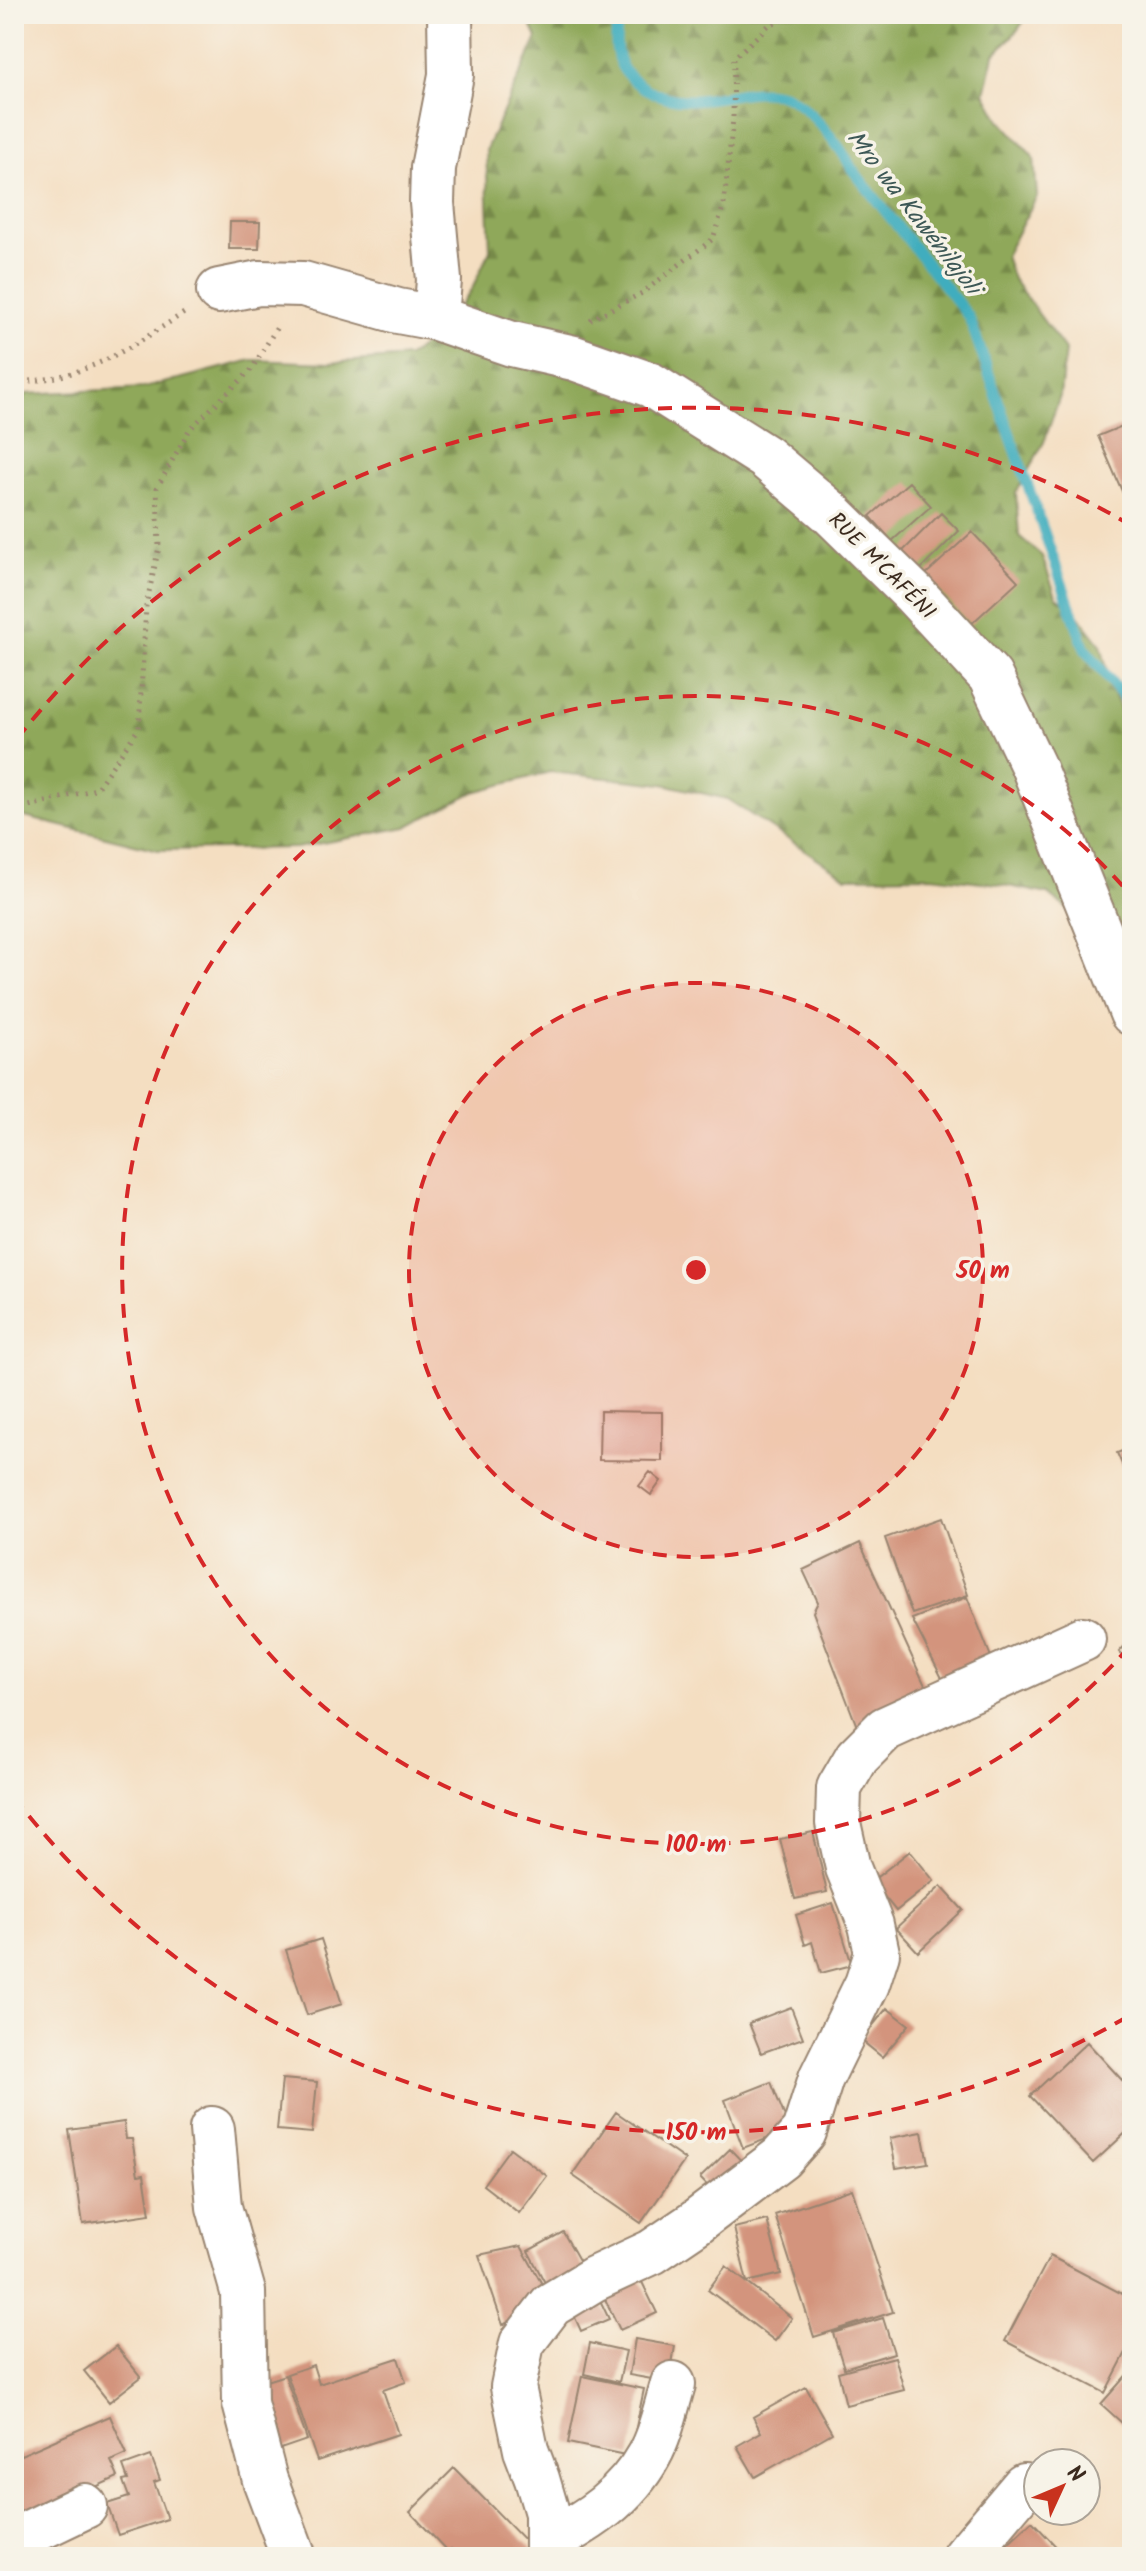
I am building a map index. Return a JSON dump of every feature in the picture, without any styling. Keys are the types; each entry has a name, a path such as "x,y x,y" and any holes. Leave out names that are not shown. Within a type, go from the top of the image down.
{"lane":[{"path":"436,318 439,280 432,203 433,168 451,75 450,14"},
{"name":"RUE M'CAFÉNI","path":"219,291 259,283 303,284 398,311 436,318 512,344 574,358 651,385 765,457 830,512 914,594 990,676 1033,766 1132,1013"},
{"path":"547,2549 547,2513 526,2450 513,2387 522,2343 551,2305 594,2279 652,2252 695,2223 781,2158 804,2132 821,2078 867,1984 877,1953 871,1925 848,1868 838,1823 839,1788 857,1757 885,1729 1083,1639"},
{"path":"212,2129 219,2207 243,2292 245,2403 265,2480 294,2557"},
{"path":"547,2549 615,2501 650,2454 673,2384"},
{"path":"964,2557 1022,2488"},
{"path":"14,2540 85,2506"}],"path":[{"path":"584,323 642,293 713,239 724,204 733,119 734,58 769,25 796,14"},
{"path":"14,810 96,789 139,728 146,606 159,547 157,488 189,430 251,370 303,284"},
{"path":"14,382 44,381 84,371 136,344 219,291"}],"green space":[{"path":"526,14 1029,14 994,55 985,93 1000,120 1034,158 1037,196 1005,256 1013,279 1065,350 1060,396 1044,442 1016,493 1019,536 1042,556 1056,596 1077,614 1101,645 1111,686 1132,738 1132,966 1121,950 1048,894 999,884 931,876 846,877 727,799 663,784 550,772 474,792 406,827 296,848 158,850 21,816 14,811 14,411 26,394 144,388 252,360 329,363 408,357 440,334 473,287 490,250 486,149 537,38"}],"building":[{"path":"230,222 260,222 259,249 229,249"},
{"path":"1132,422 1132,514 1098,436"},
{"path":"909,482 931,506 892,541 870,516"},
{"path":"941,513 959,531 919,571 901,553"},
{"path":"972,532 1018,581 970,625 925,575"},
{"path":"600,1411 662,1412 662,1461 599,1460"},
{"path":"1132,1447 1132,1486 1117,1453"},
{"path":"650,1472 661,1481 651,1495 639,1486"},
{"path":"941,1518 968,1595 912,1614 885,1538"},
{"path":"860,1543 933,1703 861,1737 813,1612 818,1602 803,1570"},
{"path":"967,1597 997,1672 947,1688 912,1619"},
{"path":"1132,1638 1132,1665 1119,1652"},
{"path":"813,1832 827,1892 795,1899 780,1839"},
{"path":"910,1851 934,1881 896,1911 872,1881"},
{"path":"941,1886 963,1910 918,1952 896,1928"},
{"path":"833,1903 852,1965 821,1973 812,1942 805,1945 796,1915"},
{"path":"321,1939 342,2004 307,2015 286,1950"},
{"path":"791,2007 803,2038 761,2053 749,2023"},
{"path":"887,2008 909,2025 882,2057 861,2040"},
{"path":"1087,2042 1132,2091 1132,2127 1093,2163 1030,2096"},
{"path":"282,2079 317,2082 312,2133 277,2130"},
{"path":"771,2082 790,2130 743,2148 725,2100"},
{"path":"616,2112 685,2160 641,2223 572,2175"},
{"path":"124,2122 126,2139 132,2139 138,2175 144,2174 150,2214 83,2224 69,2130"},
{"path":"922,2132 928,2163 896,2168 890,2138"},
{"path":"510,2148 547,2176 519,2213 483,2185"},
{"path":"730,2149 751,2171 721,2200 700,2178"},
{"path":"852,2189 893,2312 814,2337 775,2215"},
{"path":"767,2220 781,2274 747,2282 734,2228"},
{"path":"563,2232 588,2276 552,2296 528,2251"},
{"path":"521,2246 549,2297 503,2325 479,2255"},
{"path":"1050,2256 1132,2299 1132,2341 1105,2393 1005,2341"},
{"path":"726,2266 792,2318 775,2341 708,2290"},
{"path":"641,2280 657,2313 620,2330 604,2297"},
{"path":"598,2296 609,2319 581,2331 571,2309"},
{"path":"883,2318 894,2353 844,2368 833,2333"},
{"path":"635,2339 675,2346 669,2382 629,2375"},
{"path":"590,2343 626,2351 619,2382 584,2374"},
{"path":"116,2346 141,2377 109,2402 84,2371"},
{"path":"895,2357 904,2390 846,2405 838,2372"},
{"path":"398,2358 406,2382 383,2390 398,2434 317,2461 287,2374 313,2365 319,2384"},
{"path":"1132,2369 1132,2432 1101,2404"},
{"path":"285,2375 307,2440 269,2453 263,2382"},
{"path":"582,2376 644,2389 630,2456 568,2443"},
{"path":"806,2387 832,2433 755,2477 737,2446 761,2432 753,2417"},
{"path":"110,2416 127,2454 111,2461 118,2477 14,2523 14,2458"},
{"path":"151,2456 160,2480 154,2482 167,2519 118,2535 107,2504 129,2497 123,2481 128,2480 123,2466"},
{"path":"454,2468 534,2550 527,2557 458,2557 451,2549 448,2552 410,2512"},
{"path":"1026,2527 1038,2527 1066,2557 993,2557"}],"waterway":[{"name":"Mro wa Kawénilajoli","path":"618,14 618,57 629,76 646,89 667,97 688,100 768,92 790,98 811,114 969,317 1085,649 1132,708"}]}
